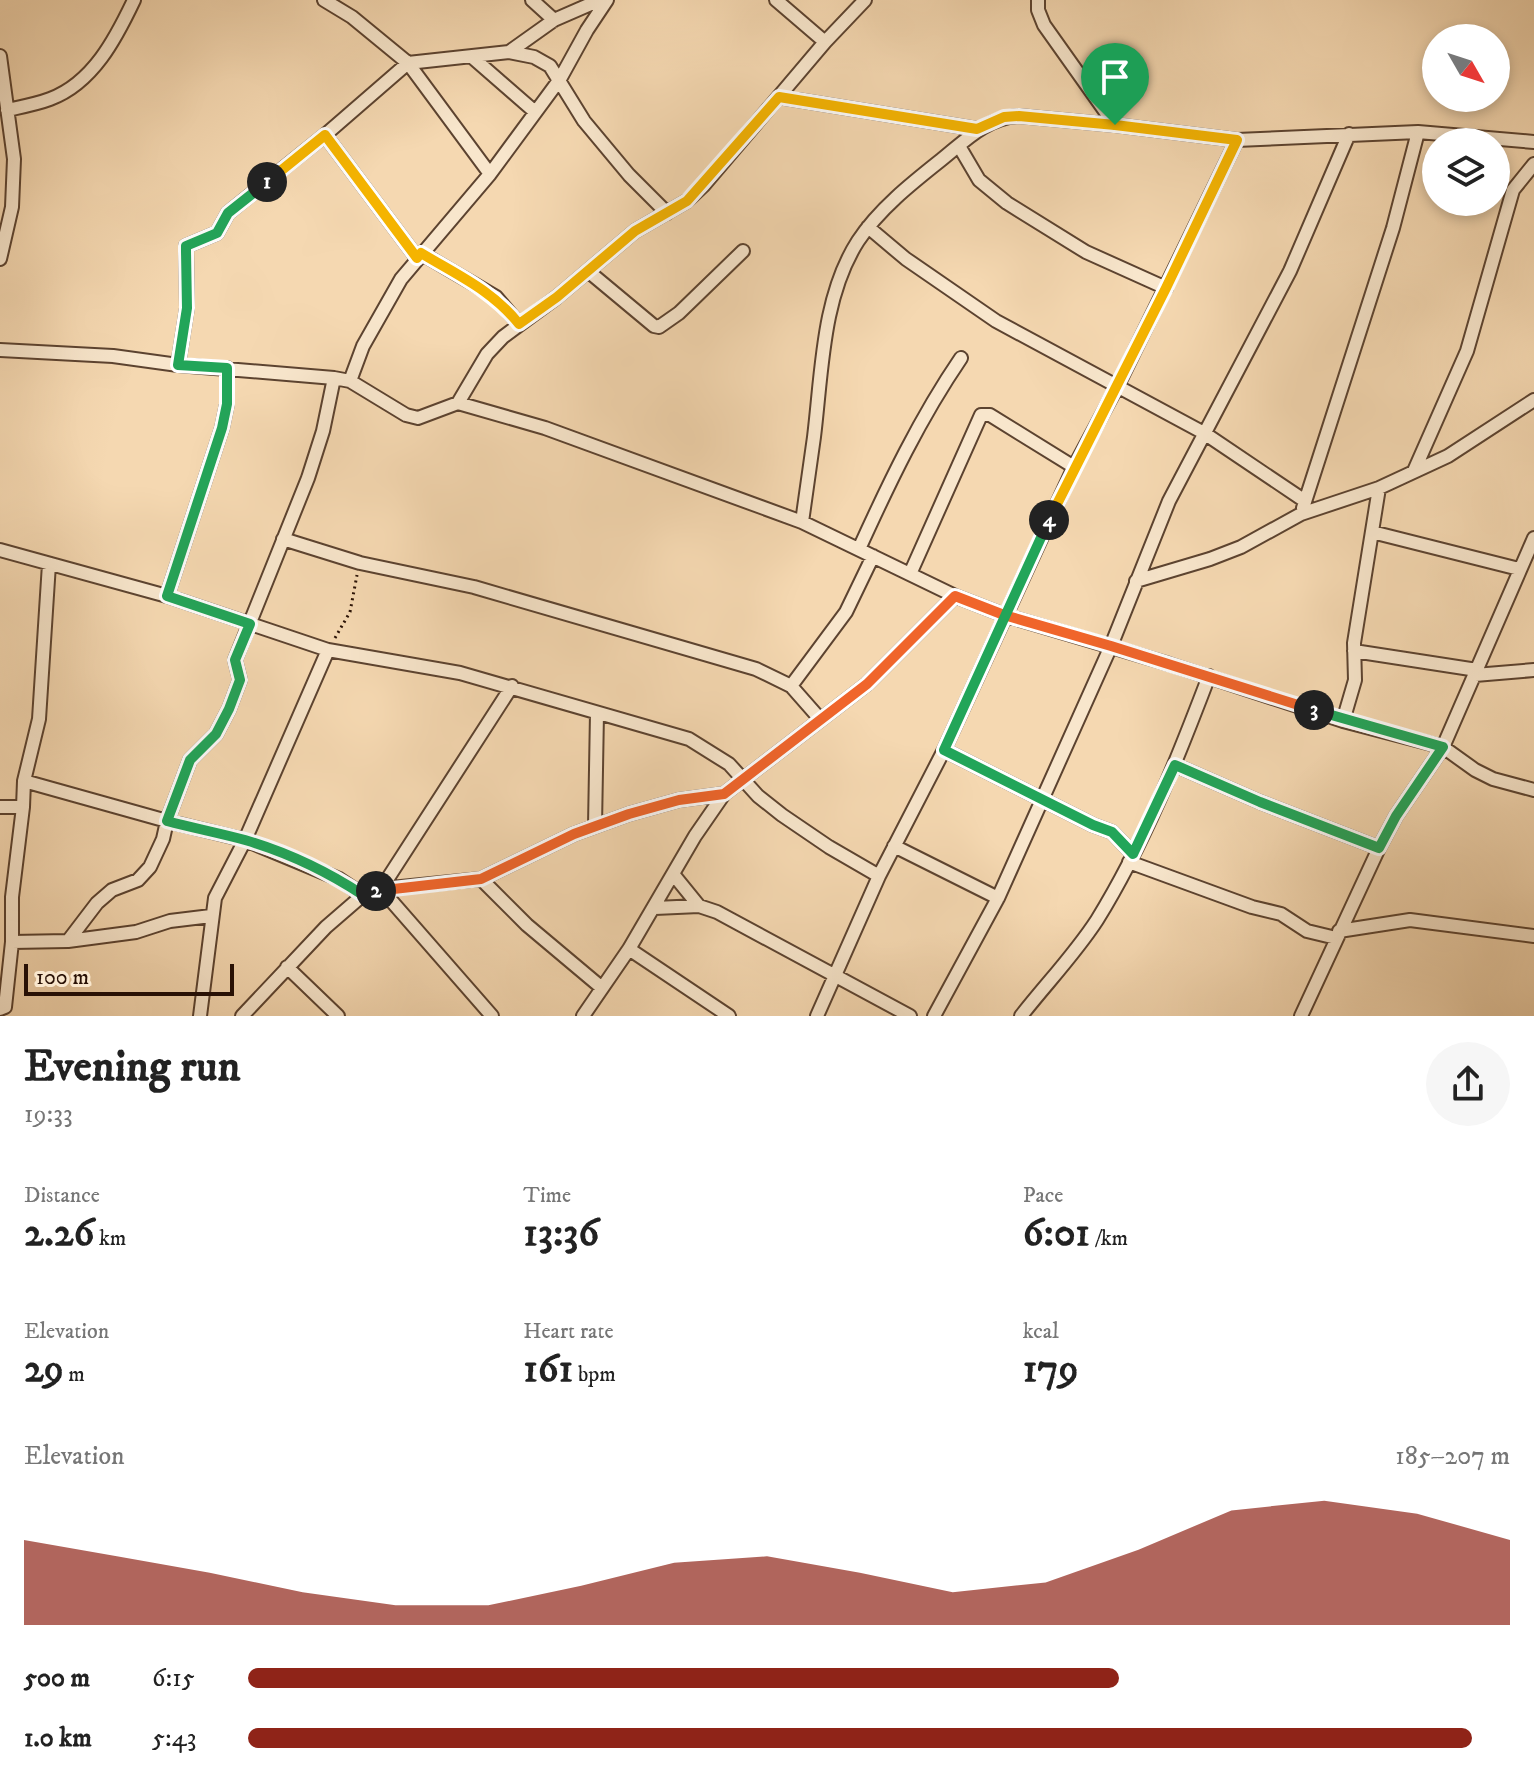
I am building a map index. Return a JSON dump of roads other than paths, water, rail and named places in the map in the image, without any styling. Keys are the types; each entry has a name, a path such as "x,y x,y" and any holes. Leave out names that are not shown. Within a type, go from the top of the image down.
{"street":[{"path":"7,110 53,99 81,80 111,45 134,0"},
{"path":"324,0 352,17 408,63 490,174"},
{"path":"532,0 554,20"},
{"path":"509,52 554,20 600,0"},
{"path":"350,381 378,318 419,256 490,174 560,79 607,0"},
{"path":"776,0 825,42"},
{"path":"1038,0 1044,25 1115,125"},
{"path":"458,403 487,354 519,324 635,231 687,201 703,186 863,1"},
{"path":"178,365 187,308 186,246 217,233 228,213 408,63 509,52 542,60 560,79 584,121 629,175 667,213"},
{"path":"0,56 14,159 12,207 0,259"},
{"path":"472,57 534,111"},
{"path":"550,92 568,96"},
{"path":"779,97 977,129"},
{"path":"802,522 820,372 837,288 845,265 868,227 921,176 977,129 1004,117 1019,116 1237,140 1418,132 1534,142"},
{"path":"1303,508 1393,228 1418,132"},
{"path":"934,1016 998,898 1111,646 1169,501 1290,271 1349,134"},
{"path":"325,135 419,256 496,297 519,324"},
{"path":"817,1016 879,876 944,750 1074,467 1118,385 1237,140"},
{"path":"959,146 979,180 1007,203 1086,252 1166,288"},
{"path":"1414,471 1467,351 1513,190 1534,164"},
{"path":"868,227 906,259 996,321 1204,433 1303,508"},
{"path":"588,271 659,327 679,313 743,251"},
{"path":"0,350 113,356 178,365 334,378 350,381 406,415 418,418 458,403 545,428 802,522 955,596 1004,615 1209,676 1343,721 1443,747 1493,779 1534,790"},
{"path":"859,549 910,441 936,394 961,358"},
{"path":"167,596 222,428 227,404 227,368"},
{"path":"68,941 97,903 112,890 127,886 144,874 160,846 190,760 216,734 229,709 240,680 235,660 312,466 334,378"},
{"path":"1136,581 1220,555 1303,508 1379,488 1448,456 1534,400"},
{"path":"910,574 981,415 990,415 1074,467"},
{"path":"1343,721 1357,671 1354,651 1379,488"},
{"path":"1372,532 1519,569"},
{"path":"1301,1016 1379,848 1396,816 1443,747 1534,538"},
{"path":"283,539 360,563 474,587 756,669 791,686 820,719"},
{"path":"0,550 167,596 328,650 460,673 689,739 718,755 782,815 879,876"},
{"path":"791,686 846,612 873,556"},
{"path":"3,1010 12,942 12,897 24,781 39,719 49,564"},
{"path":"583,1016 629,949 724,794 867,684 955,596"},
{"path":"200,1016 215,898 245,840 328,650"},
{"path":"1354,651 1476,672 1534,670"},
{"path":"1021,1016 1096,921 1131,858 1175,765 1209,676"},
{"path":"381,889 512,686"},
{"path":"595,826 597,713"},
{"path":"944,750 1042,801 1108,829 1131,858 1252,907 1281,914 1307,931 1338,935 1410,920 1534,936"},
{"path":"1175,765 1379,848"},
{"path":"24,781 245,840 339,879 363,895"},
{"path":"242,1016 326,927 363,895 381,889 481,879 595,826 679,800 724,794"},
{"path":"0,807 23,807"},
{"path":"894,846 998,898"},
{"path":"673,874 699,906"},
{"path":"481,879 527,925 602,988"},
{"path":"381,889 492,1016"},
{"path":"655,908 699,906 732,918 910,1016"},
{"path":"12,942 68,941 136,932 170,921 211,916"},
{"path":"629,949 729,1016"},
{"path":"287,967 338,1016"}]}
